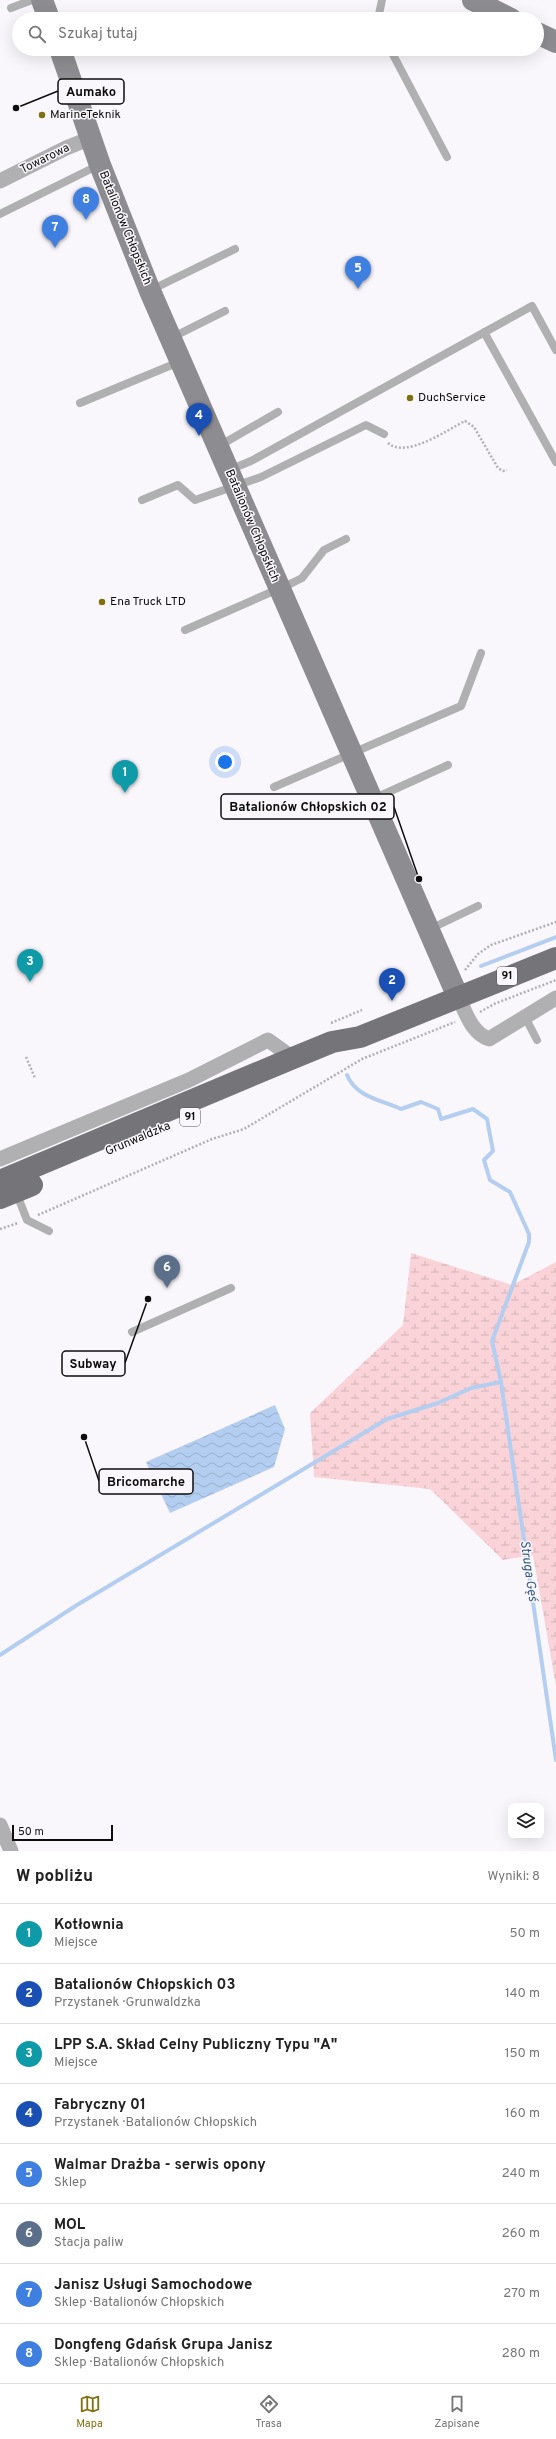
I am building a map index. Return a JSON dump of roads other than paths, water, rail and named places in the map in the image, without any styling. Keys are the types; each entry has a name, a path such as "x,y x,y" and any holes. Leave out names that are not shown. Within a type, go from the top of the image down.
{"main road":[{"name":"Grunwaldzka","path":"8,1187 293,1058 332,1042 360,1037 458,996 556,958"},
{"name":"Grunwaldzka","path":"8,1187 337,1054 360,1037"}],"street":[{"path":"42,0 46,12"},
{"path":"544,36 556,42"},
{"name":"Batalionów Chłopskich","path":"62,56 100,164 150,291 458,996"},
{"name":"Towarowa","path":"0,181 66,148 91,138"},
{"path":"458,996 475,1030 481,1037 489,1039 524,1016 556,998"},
{"path":"0,1159 189,1080 268,1040 293,1058"},
{"path":"0,1825 11,1851"}],"lane":[{"path":"11,8 32,0"},
{"path":"379,12 382,0"},
{"path":"394,56 447,157"},
{"path":"0,214 100,164"},
{"path":"150,291 235,249"},
{"path":"142,500 178,486 195,500 231,478 251,461 532,306 556,350"},
{"path":"170,338 225,311"},
{"path":"484,332 556,462"},
{"path":"80,403 181,362"},
{"path":"218,446 278,412"},
{"path":"231,478 261,477 366,425 384,434"},
{"path":"185,630 302,578 324,550 346,539"},
{"path":"274,787 461,706 481,652"},
{"path":"372,799 448,765"},
{"path":"430,929 478,906"},
{"path":"524,1016 537,1040"},
{"path":"8,1187 27,1220 49,1231"},
{"path":"132,1332 231,1288"}],"water":[{"path":"275,1405 285,1429 274,1467 170,1513 146,1462"}],"waterway":[{"path":"481,966 556,937"},
{"name":"Struga Gęś","path":"347,1075 356,1088 363,1093 401,1109 421,1102 438,1109 441,1119 473,1109 487,1119 493,1151 484,1160 490,1180 510,1192 529,1234 529,1242 492,1341 501,1382 556,1760"},
{"path":"0,1655 77,1605 387,1419 438,1403 471,1388 501,1382"}],"place":[{"name":"Aumako","path":"16,108"},
{"name":"MarineTeknik","path":"42,115"},
{"name":"Dongfeng Gdańsk Grupa Janisz","path":"86,220"},
{"name":"Janisz Usługi Samochodowe","path":"55,248"},
{"name":"Walmar Drażba - serwis opony","path":"358,289"},
{"name":"DuchService","path":"410,398"},
{"name":"Fabryczny 01","path":"199,436"},
{"name":"Ena Truck LTD","path":"102,602"},
{"name":"Kotłownia","path":"125,793"},
{"name":"Batalionów Chłopskich 02","path":"419,879"},
{"name":"LPP S.A. Skład Celny Publiczny Typu \"A\"","path":"30,982"},
{"name":"Batalionów Chłopskich 03","path":"392,1001"},
{"name":"MOL","path":"167,1288"},
{"name":"Subway","path":"148,1299"},
{"name":"Bricomarche","path":"84,1437"}]}
